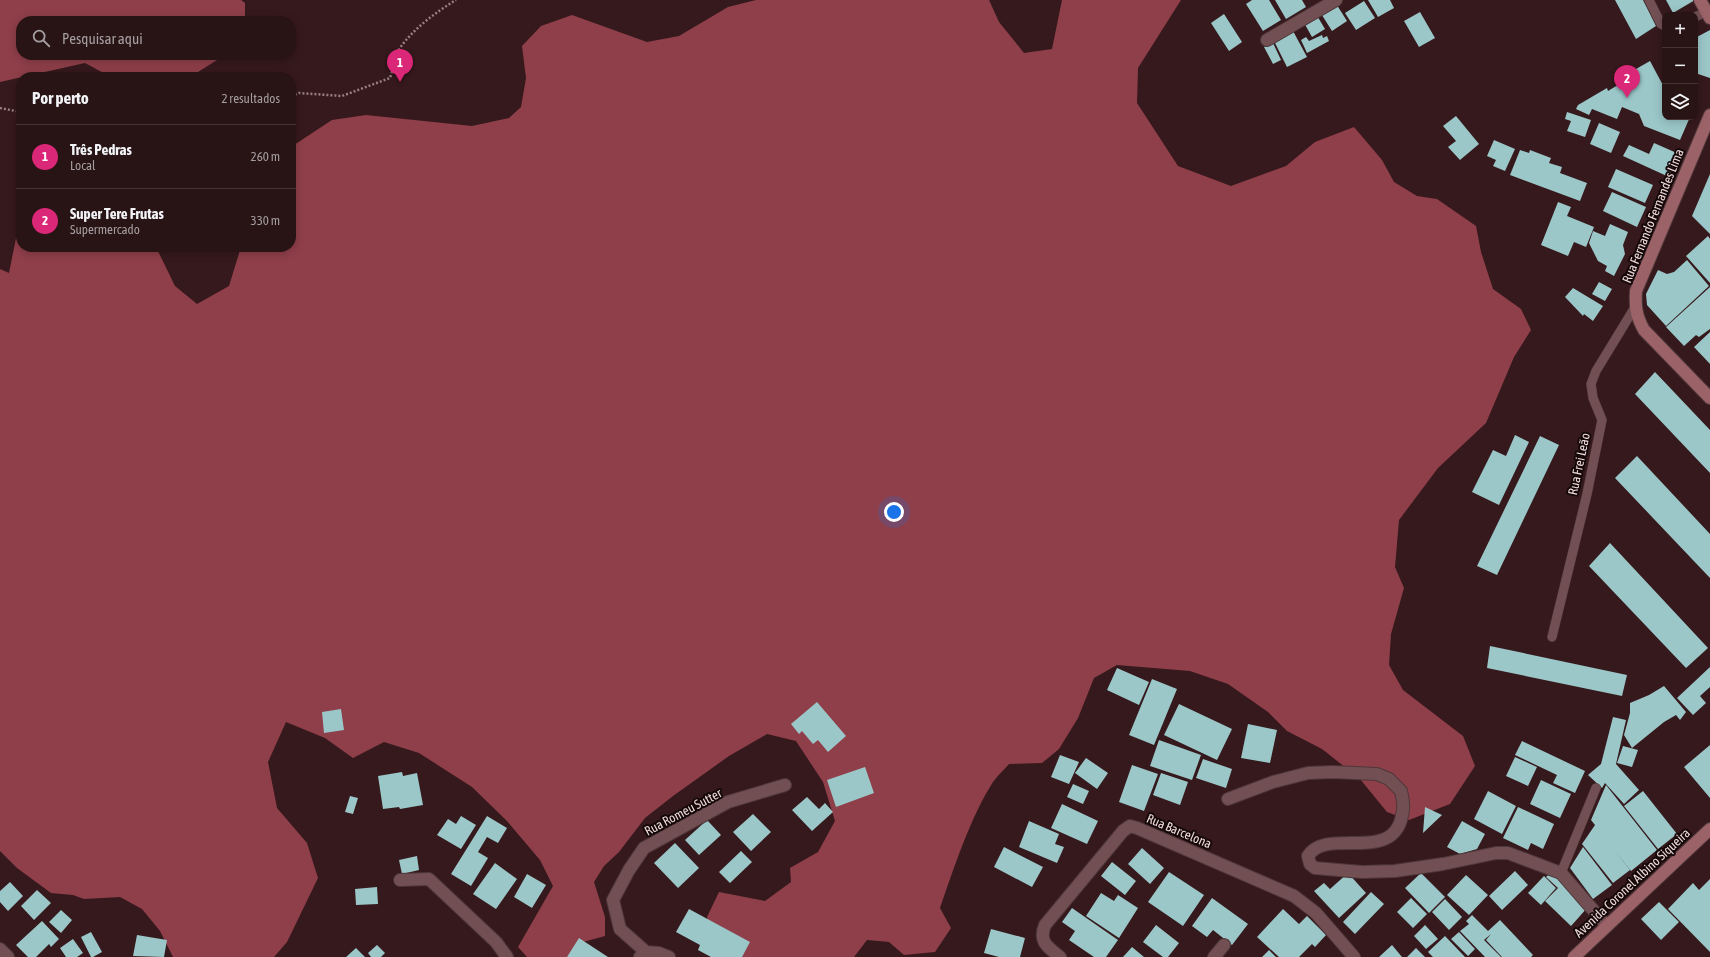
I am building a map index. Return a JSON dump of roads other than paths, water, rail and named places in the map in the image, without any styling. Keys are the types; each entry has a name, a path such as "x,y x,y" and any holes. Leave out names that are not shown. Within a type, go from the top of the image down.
{"main road":[{"path":"1700,0 1708,15"},
{"name":"Rua Fernando Fernandes Lima","path":"1710,115 1636,291 1635,307 1638,319 1644,330 1710,398"},
{"name":"Avenida Coronel Albino Siqueira","path":"1574,957 1710,829"}],"street":[{"path":"1267,40 1336,0"},
{"path":"1228,799 1273,782 1308,773 1333,772 1378,774 1389,779 1401,791 1403,809 1398,826 1393,834 1385,839 1370,843 1338,844 1312,849 1308,856 1310,864 1315,868 1362,872 1395,871 1442,864 1496,853 1508,853 1561,873 1607,926"},
{"name":"Rua Romeu Sutter","path":"669,957 659,953 643,955 620,929 613,900 629,870 644,848 728,802 786,785"},
{"name":"Rua Barcelona","path":"1060,957 1043,940 1042,933 1045,925 1123,831 1130,826 1294,896 1316,913 1354,957"},
{"path":"400,880 429,879 496,942 507,957"},
{"path":"1214,957 1224,945"},
{"path":"0,949 8,957"}],"lane":[{"path":"1648,0 1662,24"},
{"path":"1698,17 1708,15"},
{"name":"Rua Frei Leão","path":"1552,637 1587,494 1602,420 1593,398 1591,384 1596,371 1635,307"},
{"path":"1561,873 1596,788"}],"place":[{"name":"Três Pedras","path":"400,82"},
{"name":"Super Tere Frutas","path":"1627,98"}]}
